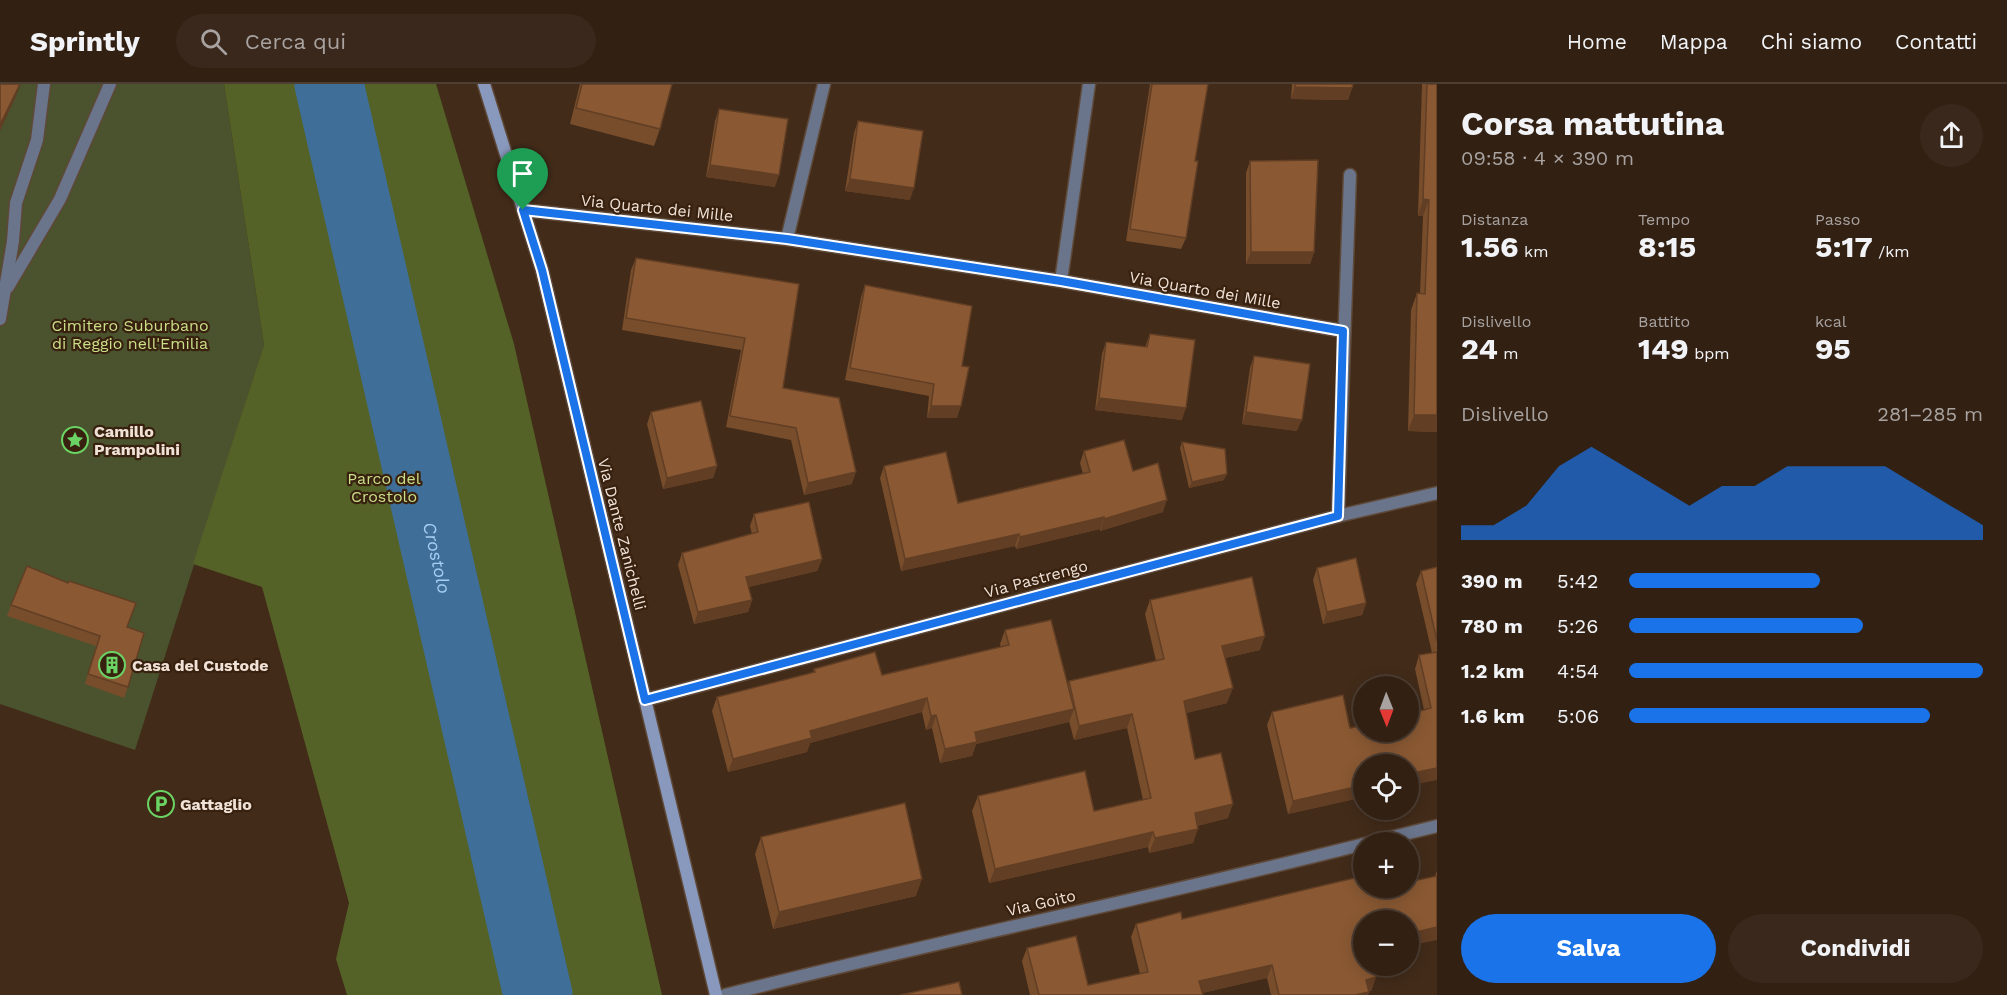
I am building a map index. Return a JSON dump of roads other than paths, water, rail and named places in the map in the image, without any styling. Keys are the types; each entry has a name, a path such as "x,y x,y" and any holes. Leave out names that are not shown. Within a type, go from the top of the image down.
{"street":[{"path":"0,319 13,241 16,203 37,140 44,84"},
{"path":"3,296 60,199 110,84"},
{"name":"Via Dante Zanichelli","path":"484,84 542,270 716,995"},
{"path":"787,239 824,84"},
{"path":"1061,281 1089,84"},
{"path":"1338,516 1350,175"},
{"name":"Via Quarto dei Mille","path":"523,210 787,239 1061,281 1343,331"},
{"name":"Via Pastrengo","path":"645,700 1338,516 1437,493"},
{"path":"1413,832 1437,826"},
{"name":"Via Goito","path":"725,995 1353,847"}],"waterway":[{"name":"Crostolo","path":"329,84 538,995"}],"place":[{"name":"Camillo Prampolini","path":"75,440"},
{"name":"Casa del Custode","path":"112,665"},
{"name":"Gattaglio","path":"161,804"}],"park label":[{"name":"Cimitero Suburbano di Reggio nell'Emilia","path":"130,334"},
{"name":"Parco del Crostolo","path":"384,487"}]}
